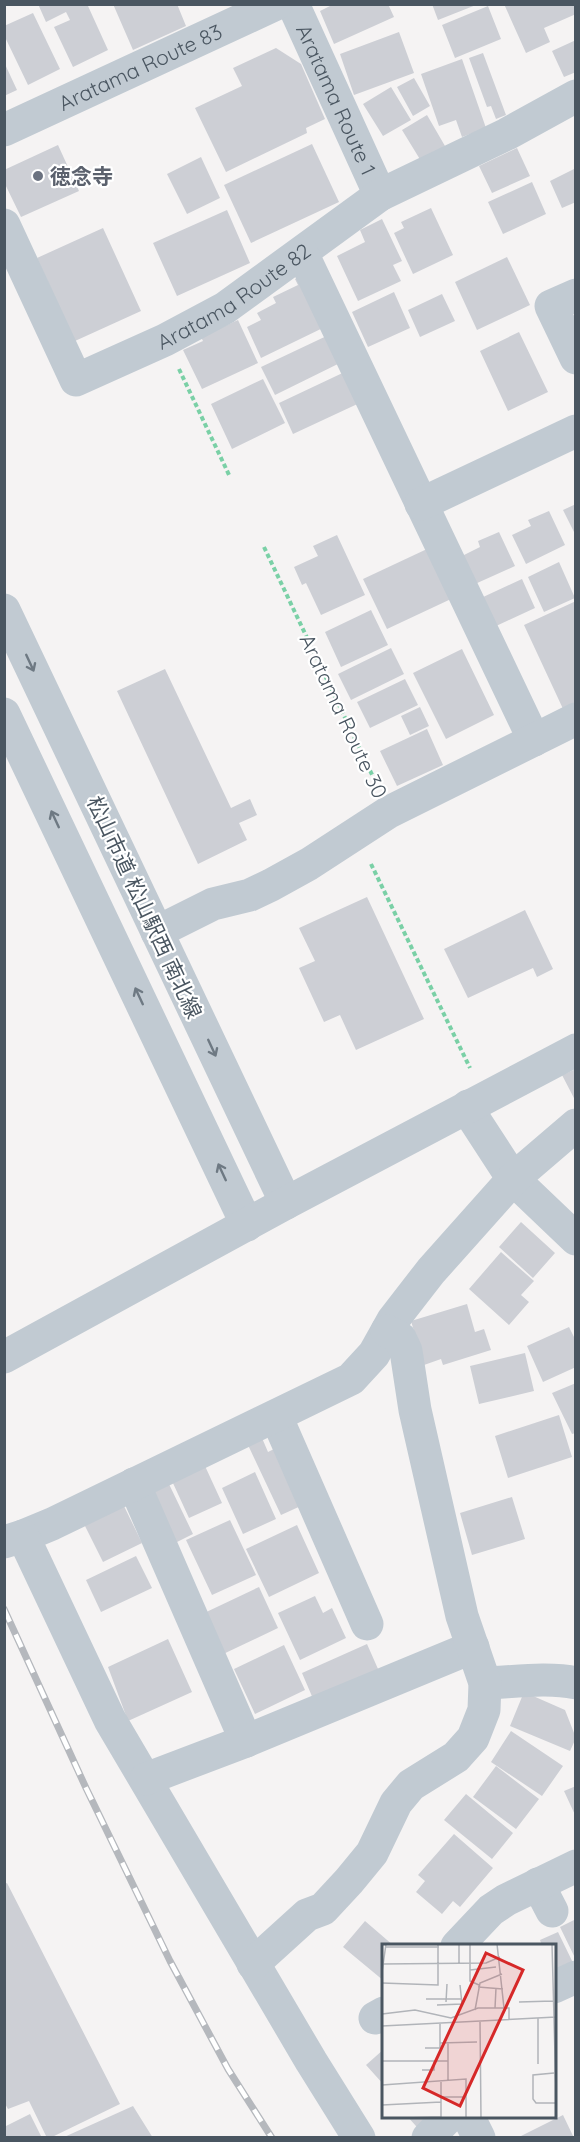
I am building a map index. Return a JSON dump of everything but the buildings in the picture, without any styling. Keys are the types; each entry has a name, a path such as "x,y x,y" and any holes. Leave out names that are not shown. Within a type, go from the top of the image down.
{"street":[{"name":"Aratama Route 83","path":"4,130 276,4"},
{"name":"Aratama Route 1","path":"293,4 380,195"},
{"name":"Aratama Route 82","path":"4,225 76,380 165,340 225,308 380,195 507,134 576,96"},
{"path":"302,253 534,740"},
{"path":"576,295 551,306 576,358"},
{"path":"421,504 576,431"},
{"name":"松山市道 松山駅西 南北線","path":"4,610 286,1203"},
{"name":"松山市道 松山駅西 南北線","path":"4,714 247,1225"},
{"path":"389,812 576,718"},
{"name":"Aratama Route 30","path":"157,932 213,904 250,894 271,885 309,864 389,812"},
{"path":"4,1357 286,1203 576,1050"},
{"path":"477,1102 474,1119 513,1179 576,1239"},
{"path":"359,2138 253,1964 110,1720 14,1539 351,1379 374,1354 387,1330 431,1271 513,1179 576,1125"},
{"path":"253,1964 307,1915 323,1909 349,1881 372,1853 396,1803 411,1785 456,1757 473,1738 484,1710 485,1683 462,1616 439,1520 415,1410 406,1351 400,1338 387,1330"},
{"path":"276,1416 367,1624"},
{"path":"134,1484 246,1741"},
{"path":"146,1779 246,1741 473,1647"},
{"path":"485,1683 538,1682 558,1679 576,1683"},
{"path":"459,1944 491,1910 506,1900 545,1898 576,1866"},
{"path":"556,1987 576,1977"},
{"path":"428,2138 448,2118"},
{"path":"468,2118 479,2138"}],"path":[{"path":"165,340 230,477"},
{"name":"Aratama Route 30","path":"264,547 389,812"},
{"path":"357,833 477,1102"}],"railway":[{"path":"4,1609 86,1788 170,1961 228,2069 272,2138"}],"place":[{"name":"徳念寺","path":"38,176"}]}
